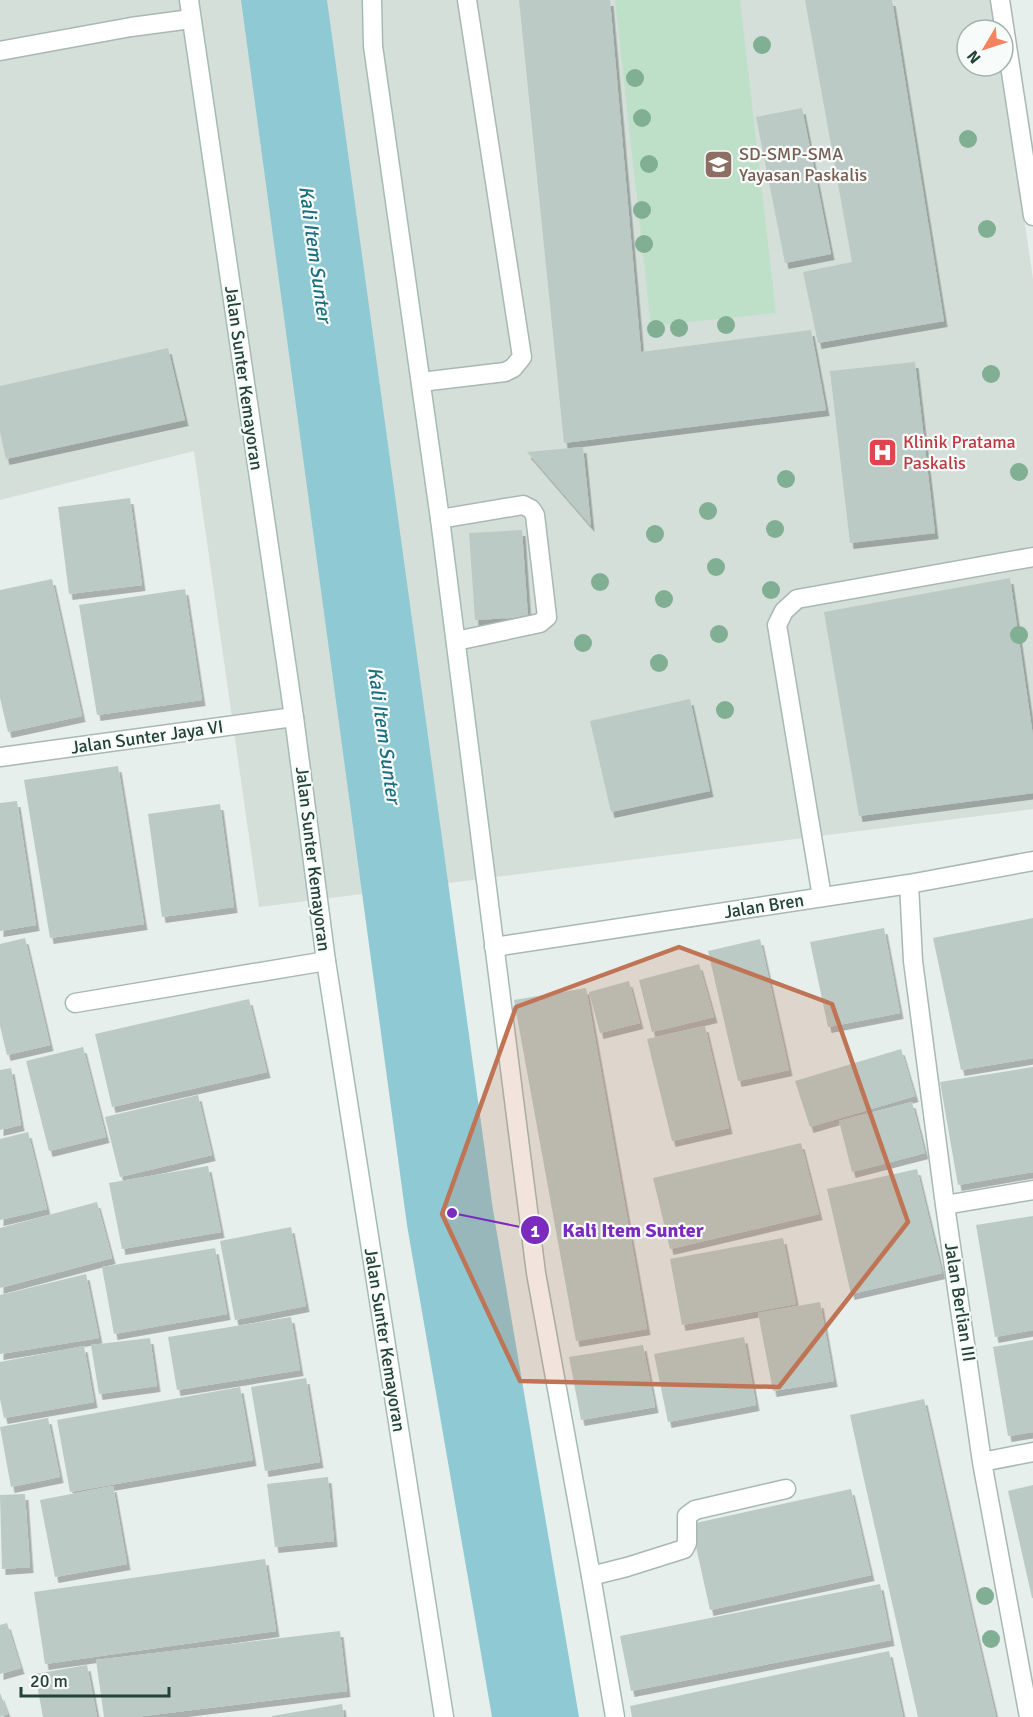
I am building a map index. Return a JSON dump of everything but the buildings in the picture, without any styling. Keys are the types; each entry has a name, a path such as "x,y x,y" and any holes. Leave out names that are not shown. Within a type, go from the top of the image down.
{"main road":[{"name":"Jalan Sunter Kemayoran","path":"189,0 294,717 326,961 444,1717"},
{"path":"372,0 374,46 440,519 536,1273 615,1717"},
{"path":"421,382 505,372 513,368 522,357 466,0"},
{"path":"1000,0 1033,216"},
{"path":"0,51 131,27 191,19"},
{"path":"440,519 524,505 535,515 547,617 540,623 456,641"},
{"path":"822,897 777,625 783,611 797,599 1033,557"},
{"name":"Jalan Sunter Jaya VI","path":"0,757 294,717"},
{"name":"Jalan Bren","path":"494,947 909,884 1033,861"},
{"name":"Jalan Berlian III","path":"909,884 914,961 945,1205 982,1462 1030,1715"},
{"path":"75,1003 326,961"},
{"path":"945,1205 1033,1190"},
{"path":"982,1462 1033,1452"},
{"path":"591,1576 684,1549 687,1543 687,1516 695,1510 786,1489"}],"highlighted area":[{"path":"679,947 832,1004 908,1222 779,1387 520,1381 442,1214 516,1007"}],"shaded area":[{"path":"0,0 993,0 995,18 955,18 955,78 1004,78 1033,279 1033,809 259,907 194,451 0,500"}],"green space":[{"path":"615,0 740,0 776,313 651,326"}],"water":[{"path":"241,0 327,0 493,1210 579,1717 492,1717 407,1225"}],"place":[{"name":"SD-SMP-SMA Yayasan Paskalis","path":"718,164"},
{"name":"Klinik Pratama Paskalis","path":"882,452"},
{"name":"Kali Item Sunter","path":"452,1213"}]}
